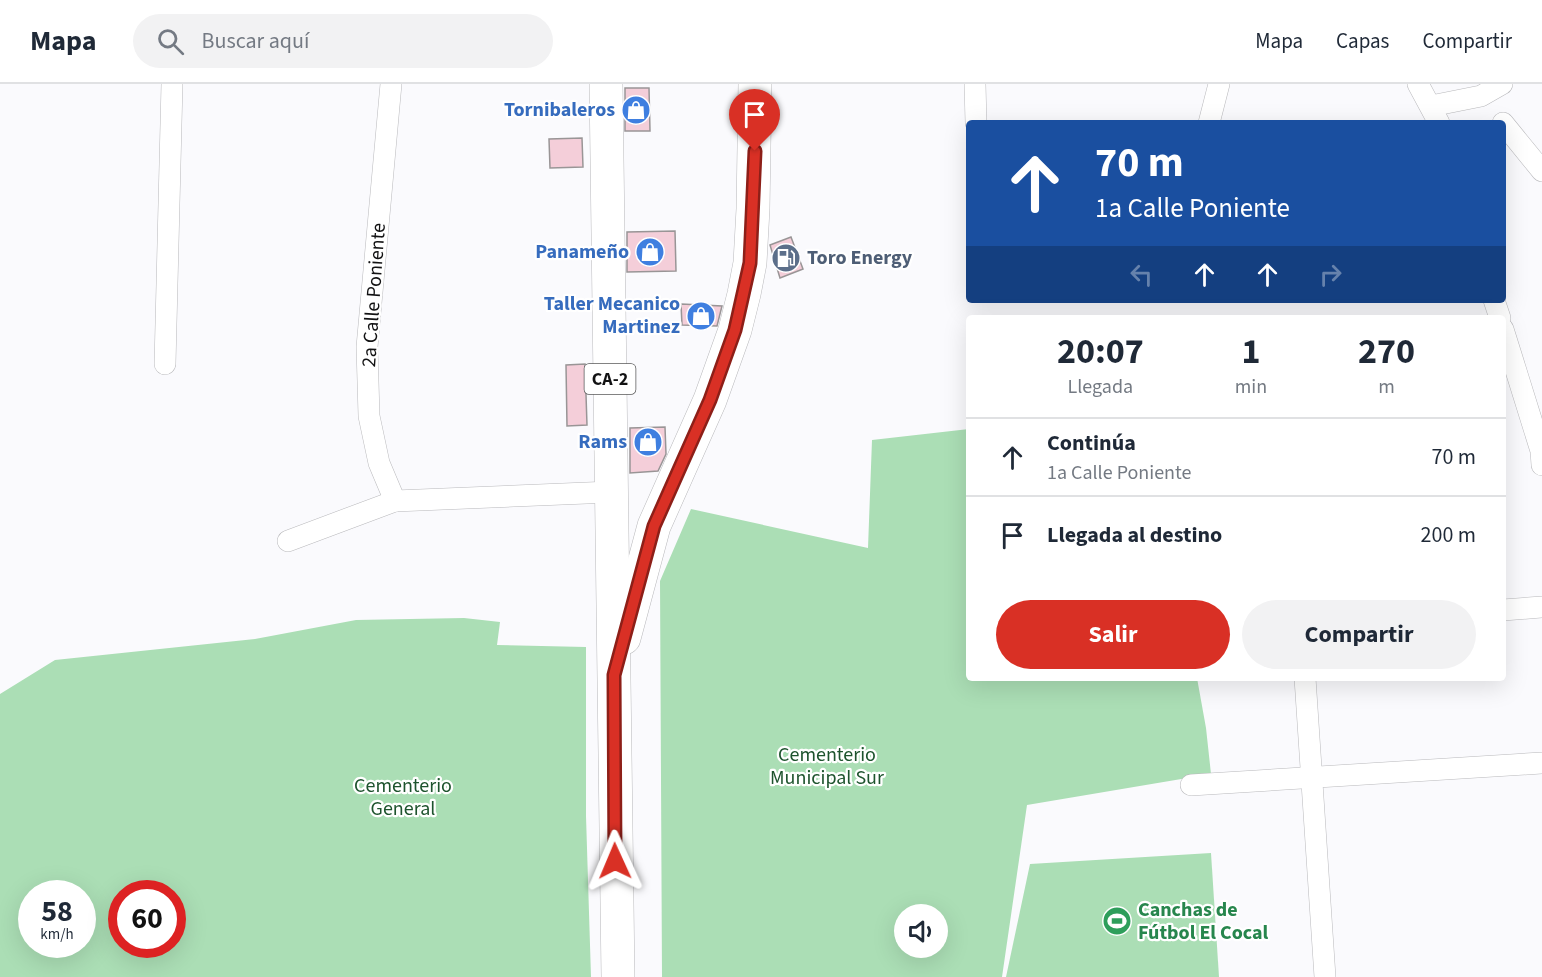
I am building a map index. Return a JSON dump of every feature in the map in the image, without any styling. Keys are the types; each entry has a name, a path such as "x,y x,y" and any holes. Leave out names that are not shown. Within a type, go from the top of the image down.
{"main road":[{"name":"CA-2","path":"606,84 614,838 618,977"},
{"name":"CA-2","path":"614,675 654,526 710,400 735,330 744,294 750,263 753,209 755,84"},
{"path":"611,499 624,523 631,528 644,529 654,526"}],"street":[{"path":"165,364 172,84"},
{"name":"2a Calle Poniente","path":"391,84 367,347 369,416 379,463 395,501"},
{"path":"975,84 976,120"},
{"path":"1210,120 1219,84"},
{"path":"1418,84 1435,115 1481,96 1502,84"},
{"path":"1481,96 1501,120"},
{"path":"1506,127 1542,171"},
{"path":"1506,339 1541,451 1542,465"},
{"path":"288,541 395,501 611,499"},
{"path":"1506,610 1542,607"},
{"path":"1305,681 1324,977"},
{"path":"1191,785 1542,764"}],"green space":[{"name":"Cementerio Municipal Sur","path":"966,429 966,681 1198,681 1211,774 1027,805 1002,977 662,977 660,581 691,509 868,548 872,440"},
{"name":"Cementerio General","path":"464,618 500,622 497,645 586,647 586,816 591,977 0,977 0,694 55,660 255,639 356,620"},
{"name":"Canchas de Fútbol El Cocal","path":"1211,853 1219,977 1006,977 1030,864"}],"building":[{"name":"Tornibaleros","path":"625,88 649,88 650,131 625,131"},
{"path":"582,138 583,167 550,168 549,139"},
{"name":"Panameño","path":"675,231 676,271 627,272 627,232"},
{"name":"Toro Energy","path":"791,237 803,269 780,278 770,245"},
{"name":"Taller Mecanico Martinez","path":"681,304 722,306 717,326 682,325"},
{"path":"585,364 587,425 567,426 566,365"},
{"name":"Rams","path":"665,427 666,454 658,471 630,473 630,428"}],"place":[{"name":"Tornibaleros","path":"636,110"},
{"name":"Panameño","path":"650,252"},
{"name":"Toro Energy","path":"786,258"},
{"name":"Taller Mecanico Martinez","path":"701,316"},
{"name":"Rams","path":"648,442"},
{"name":"Canchas de Fútbol El Cocal","path":"1117,921"}],"route":[{"path":"615,861 614,675 654,526 710,400 735,330 750,263 755,151"}]}
